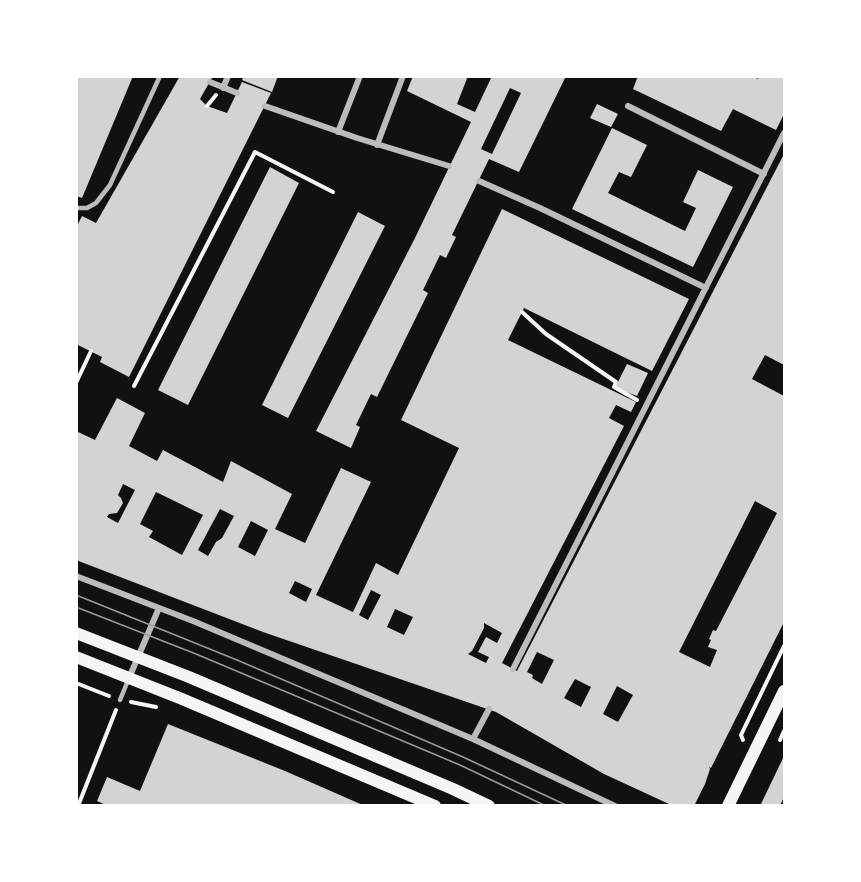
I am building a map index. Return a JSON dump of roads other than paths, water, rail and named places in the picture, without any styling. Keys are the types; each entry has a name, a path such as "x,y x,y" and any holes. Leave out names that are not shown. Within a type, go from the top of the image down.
{"main road":[{"path":"76,633 409,770 489,806"},
{"path":"76,657 435,806"},
{"path":"728,806 784,691"}],"street":[{"path":"223,88 228,76"},
{"path":"338,132 360,76"},
{"path":"377,145 403,76"},
{"path":"210,82 237,93"},
{"path":"265,106 377,145 449,166"},
{"path":"628,106 764,174"},
{"path":"513,669 784,133"},
{"path":"479,181 706,288"},
{"path":"76,576 159,608 473,739 615,806"},
{"path":"129,678 159,608"},
{"path":"473,739 489,709"}],"lane":[{"path":"76,208 87,208 96,203 110,185 160,76"},
{"path":"120,700 129,678"}],"tram line":[{"path":"76,595 237,660 463,757 568,806"},
{"path":"76,607 196,654 460,765 546,806"}]}
